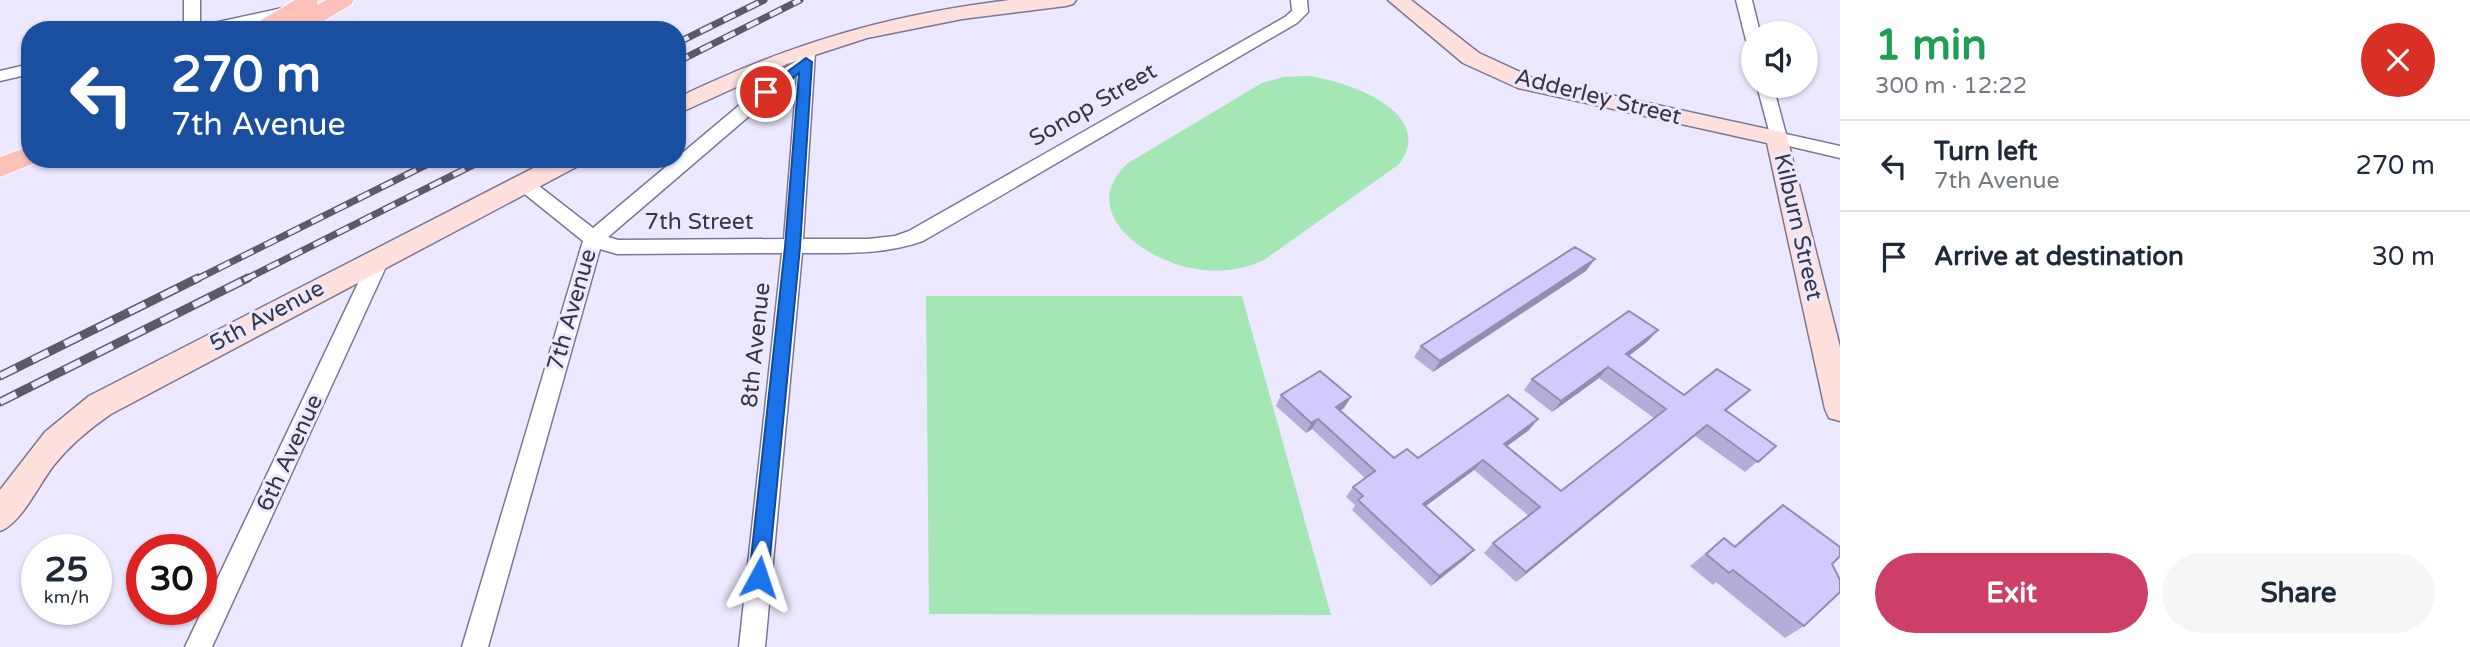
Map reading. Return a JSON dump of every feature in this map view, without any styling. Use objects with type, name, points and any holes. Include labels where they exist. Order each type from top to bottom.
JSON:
[{"type":"main road","points":[[265,21],[295,10],[340,2]]},
{"type":"main road","points":[[0,168],[21,159]]},
{"type":"street","points":[[192,0],[192,21]]},
{"type":"street","points":[[686,103],[761,67],[948,13],[1066,0]]},
{"type":"street","name":"Sonop Street","points":[[896,243],[915,236],[1292,20],[1300,12],[1299,0]]},
{"type":"street","name":"Adderley Street","points":[[1398,0],[1457,49],[1506,76],[1567,94],[1778,138]]},
{"type":"street","points":[[1744,0],[1749,21]]},
{"type":"street","name":"7th Avenue","points":[[686,160],[807,55]]},
{"type":"street","name":"8th Avenue","points":[[752,647],[793,247],[807,55]]},
{"type":"street","points":[[0,76],[21,71]]},
{"type":"street","name":"Kilburn Street","points":[[1768,98],[1840,409]]},
{"type":"street","points":[[1778,138],[1840,152]]},
{"type":"street","name":"5th Avenue","points":[[0,517],[36,462],[83,416],[150,377],[553,168]]},
{"type":"street","name":"7th Avenue","points":[[475,647],[593,239],[677,168]]},
{"type":"street","name":"7th Street","points":[[523,183],[593,239],[617,247],[867,246],[896,243]]},
{"type":"street","name":"6th Avenue","points":[[198,647],[380,258]]},
{"type":"green space","points":[[1308,76],[1344,84],[1364,92],[1383,102],[1398,115],[1407,130],[1408,146],[1398,165],[1264,260],[1239,268],[1205,270],[1177,264],[1158,257],[1124,232],[1113,217],[1109,200],[1113,182],[1128,163],[1262,83],[1283,77]]},
{"type":"green space","points":[[926,296],[1242,296],[1331,615],[929,614]]},
{"type":"building","points":[[1575,247],[1595,259],[1440,361],[1421,346]]},
{"type":"building","points":[[1629,311],[1658,330],[1626,354],[1684,395],[1717,369],[1750,390],[1725,410],[1776,446],[1758,462],[1707,425],[1526,572],[1493,543],[1540,507],[1483,460],[1423,504],[1474,550],[1439,576],[1358,500],[1363,496],[1353,487],[1375,471],[1318,419],[1311,423],[1281,395],[1320,371],[1351,397],[1336,407],[1394,458],[1407,449],[1418,458],[1508,395],[1538,419],[1504,444],[1561,491],[1666,409],[1608,367],[1561,401],[1532,379]]},
{"type":"building","points":[[1783,505],[1840,547],[1840,556],[1832,564],[1840,580],[1840,592],[1804,626],[1733,570],[1729,573],[1706,554],[1724,538],[1735,547]]},
{"type":"railway","points":[[686,39],[764,0]]},
{"type":"railway","points":[[686,57],[800,0]]},
{"type":"railway","points":[[195,280],[420,168]]},
{"type":"railway","points":[[244,280],[467,168]]},
{"type":"railway","points":[[0,376],[198,278]]},
{"type":"railway","points":[[244,280],[248,278]]},
{"type":"railway","points":[[0,402],[244,280]]},
{"type":"route","points":[[759,577],[793,247],[806,62],[766,92]]}]
